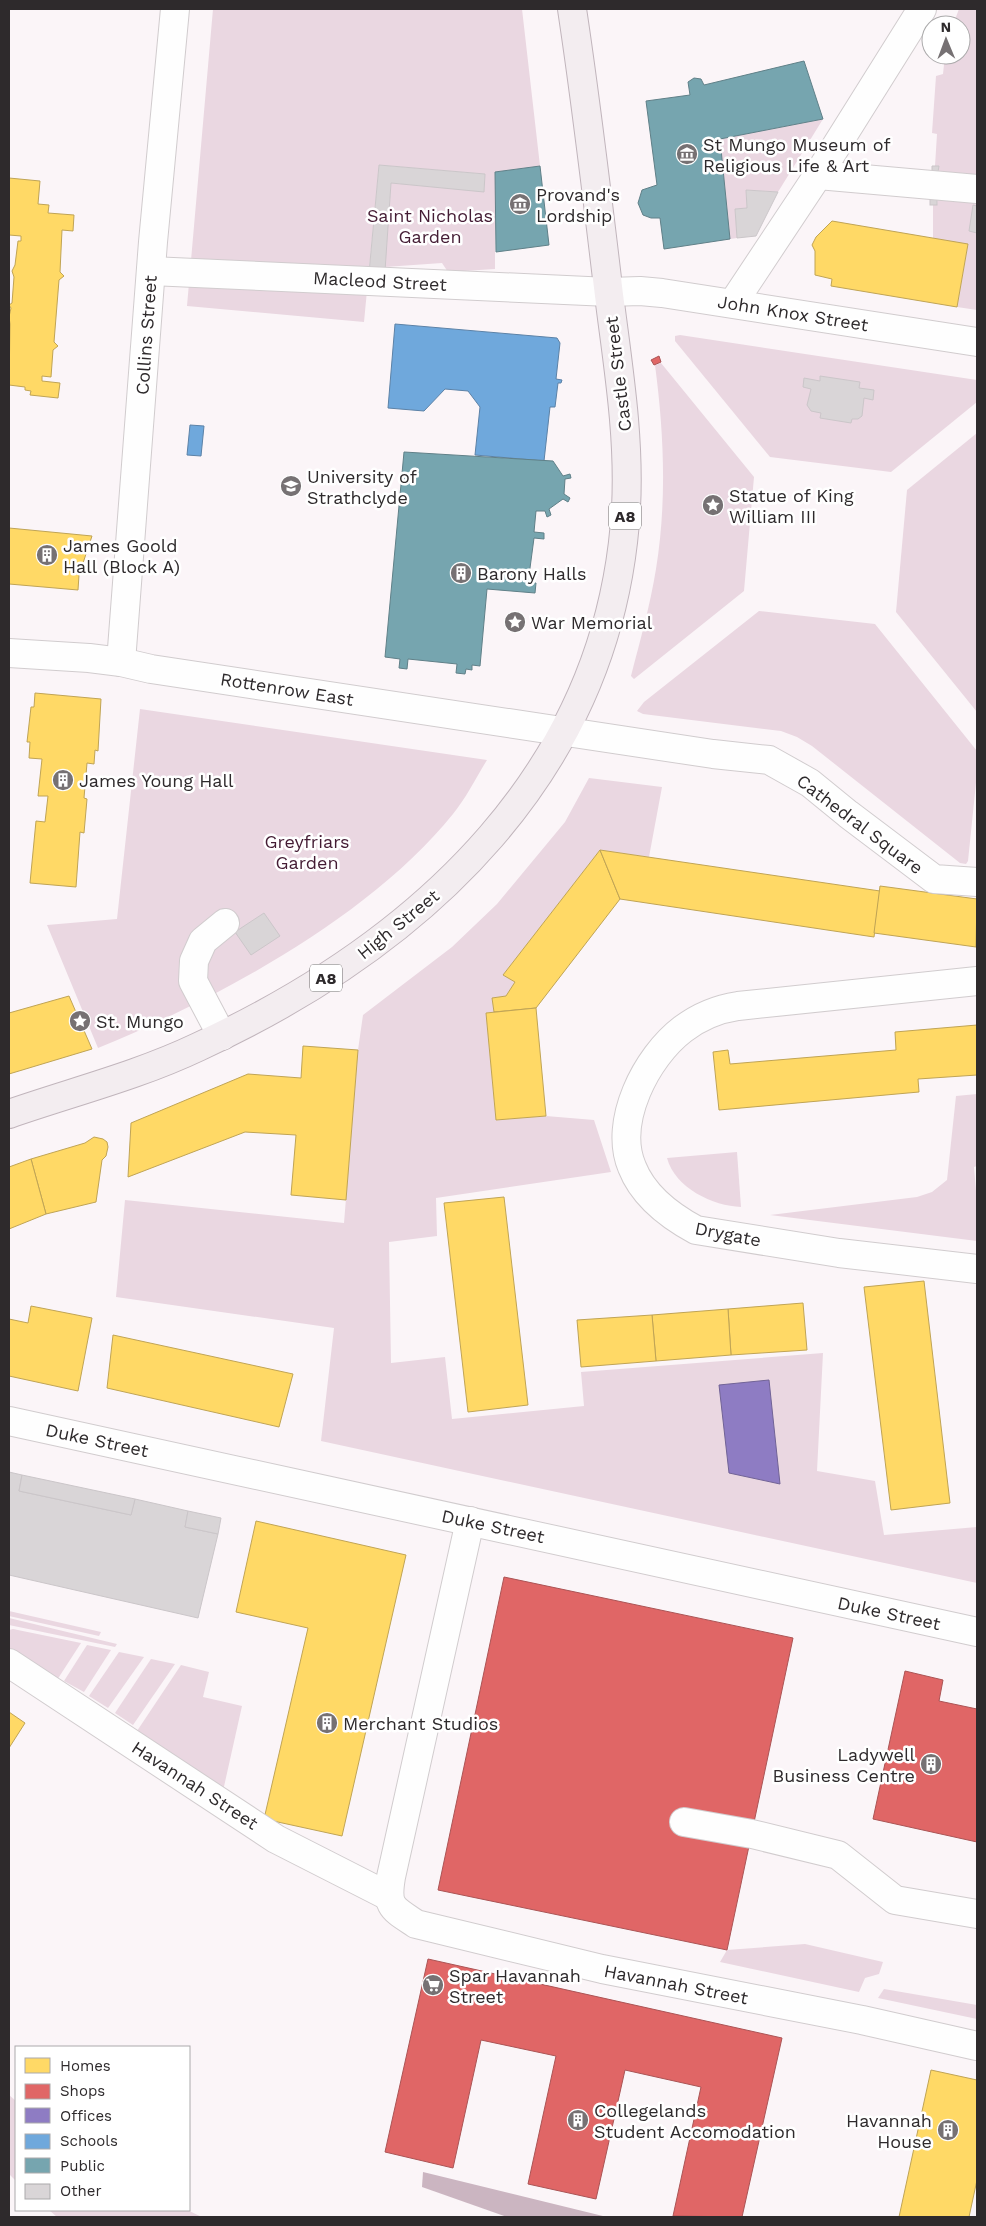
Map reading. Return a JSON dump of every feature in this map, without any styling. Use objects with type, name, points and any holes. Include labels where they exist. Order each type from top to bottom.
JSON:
[{"type":"main road","name":"Castle Street","points":[[566,731],[594,666],[610,610],[624,533],[626,446],[619,367],[586,98],[572,9]]},
{"type":"main road","name":"High Street","points":[[9,1114],[118,1080],[195,1049],[253,1021],[356,959],[429,900],[472,858],[499,828],[533,784],[566,731]]},
{"type":"street","name":"Collins Street","points":[[121,662],[151,271],[175,9]]},
{"type":"street","points":[[733,303],[818,175],[922,9]]},
{"type":"street","points":[[818,175],[977,188]]},
{"type":"street","name":"Macleod Street","points":[[151,271],[609,292]]},
{"type":"street","name":"John Knox Street","points":[[609,292],[640,290],[977,342]]},
{"type":"street","name":"Rottenrow East","points":[[9,653],[121,662],[151,669],[566,731]]},
{"type":"street","name":"Cathedral Square","points":[[566,731],[769,760],[810,783],[934,880],[977,882]]},
{"type":"street","points":[[222,1036],[194,981],[194,961],[203,941],[225,923]]},
{"type":"street","name":"Drygate","points":[[977,981],[738,1006],[715,1011],[682,1030],[654,1060],[634,1096],[627,1128],[627,1147],[631,1166],[638,1180],[676,1220],[696,1230],[840,1253],[977,1269]]},
{"type":"street","name":"Duke Street","points":[[9,1421],[977,1632]]},
{"type":"street","points":[[388,1896],[470,1521]]},
{"type":"street","name":"Havannah Street","points":[[9,1663],[276,1839],[388,1896],[391,1904],[398,1912],[416,1924],[602,1969],[862,2020],[977,2046]]},
{"type":"street","points":[[684,1822],[752,1834],[838,1855],[895,1900],[977,1914]]},
{"type":"green space","name":"Saint Nicholas Garden","points":[[213,9],[522,9],[540,166],[495,172],[495,269],[448,272],[442,263],[385,267],[391,183],[484,191],[485,174],[379,165],[364,322],[187,306]]},
{"type":"green space","points":[[959,9],[977,9],[977,310],[957,307],[968,245],[933,238],[933,205],[937,205],[939,166],[935,166],[937,134],[932,133],[936,76],[943,74],[944,65],[971,65],[971,15],[957,15]]},
{"type":"green space","points":[[823,119],[778,192],[746,190],[747,208],[735,209],[737,238],[730,239],[720,139]]},
{"type":"green space","points":[[680,335],[977,380],[977,402],[891,472],[770,457],[675,341],[675,336]]},
{"type":"green space","points":[[661,363],[754,477],[744,591],[634,679],[631,676],[654,583],[662,518],[661,416],[655,365]]},
{"type":"green space","points":[[977,433],[977,712],[896,612],[907,490]]},
{"type":"green space","points":[[759,611],[875,624],[977,751],[977,773],[968,861],[966,864],[960,863],[812,746],[797,737],[781,731],[643,714],[637,711],[644,702]]},
{"type":"green space","name":"Greyfriars Garden","points":[[140,709],[487,760],[458,808],[419,851],[380,887],[336,920],[290,951],[193,1005],[98,1048],[47,925],[117,919]]},
{"type":"green space","points":[[589,778],[662,787],[649,857],[600,850],[503,975],[515,982],[506,996],[492,998],[494,1012],[486,1013],[496,1120],[546,1116],[594,1120],[611,1172],[436,1198],[437,1236],[389,1242],[391,1363],[445,1357],[452,1419],[584,1406],[581,1372],[823,1353],[817,1471],[875,1481],[884,1535],[977,1527],[977,1583],[321,1441],[334,1328],[116,1297],[125,1200],[344,1223],[358,1050],[363,1015],[452,947],[497,904],[565,822]]},
{"type":"green space","points":[[977,1094],[977,1166],[974,1167],[977,1203],[977,1241],[770,1215],[917,1197],[932,1192],[947,1180],[956,1096]]},
{"type":"green space","points":[[737,1152],[741,1207],[719,1203],[696,1193],[678,1178],[671,1169],[667,1158]]},
{"type":"green space","points":[[9,1611],[101,1632],[99,1636],[9,1616]]},
{"type":"green space","points":[[9,1618],[117,1644],[115,1647],[9,1625]]},
{"type":"green space","points":[[13,1629],[81,1643],[57,1680],[9,1648],[9,1630]]},
{"type":"green space","points":[[87,1645],[111,1650],[84,1692],[64,1681]]},
{"type":"green space","points":[[119,1652],[144,1657],[108,1708],[89,1696]]},
{"type":"green space","points":[[151,1659],[175,1664],[133,1725],[115,1713]]},
{"type":"green space","points":[[181,1665],[209,1672],[203,1697],[242,1706],[223,1791],[135,1734]]},
{"type":"green space","points":[[805,1944],[883,1962],[879,1974],[865,1978],[859,1992],[720,1962],[727,1950]]},
{"type":"green space","points":[[884,1989],[977,2005],[977,2019],[878,1998]]},
{"type":"green space","points":[[9,2095],[15,2100],[15,2180],[9,2174]]},
{"type":"green space","points":[[50,2211],[189,2211],[202,2217],[57,2217]]},
{"type":"shaded area","points":[[423,2172],[607,2217],[507,2217],[422,2187]]},
{"type":"building: Homes","points":[[9,178],[40,181],[38,204],[49,205],[48,213],[74,215],[73,231],[62,230],[60,272],[64,276],[59,280],[54,342],[58,346],[53,350],[51,377],[42,376],[42,381],[60,383],[58,398],[30,395],[31,391],[25,390],[25,387],[9,385],[9,317],[11,308],[9,305],[12,303],[14,277],[12,271],[15,265],[18,241],[21,241],[21,236],[9,235]]},
{"type":"building: Homes","points":[[832,221],[968,244],[957,307],[831,286],[832,279],[815,275],[815,251],[812,245],[816,237]]},
{"type":"building: Homes","name":"James Goold Hall (Block A)","points":[[9,528],[92,536],[79,575],[78,590],[9,584]]},
{"type":"building: Homes","name":"James Young Hall","points":[[35,693],[101,699],[98,751],[95,750],[94,764],[87,763],[84,798],[87,799],[84,833],[80,832],[76,887],[30,883],[36,821],[45,822],[48,796],[38,796],[42,759],[29,758],[30,742],[27,742],[31,707],[34,707]]},
{"type":"building: Homes","points":[[600,850],[620,899],[536,1008],[494,1012],[492,998],[506,996],[515,982],[503,975]]},
{"type":"building: Homes","points":[[600,850],[880,891],[874,937],[620,899]]},
{"type":"building: Homes","points":[[880,886],[977,899],[976,947],[874,933]]},
{"type":"building: Homes","points":[[69,996],[92,1049],[9,1074],[9,1013]]},
{"type":"building: Homes","points":[[536,1008],[546,1116],[496,1120],[486,1013]]},
{"type":"building: Homes","points":[[977,1025],[977,1075],[918,1079],[919,1092],[719,1110],[713,1052],[728,1050],[730,1064],[896,1050],[895,1032]]},
{"type":"building: Homes","points":[[303,1046],[358,1050],[346,1200],[291,1195],[296,1135],[245,1132],[128,1177],[131,1123],[248,1074],[301,1078]]},
{"type":"building: Homes","points":[[94,1137],[103,1139],[107,1142],[108,1147],[106,1156],[102,1160],[96,1202],[46,1214],[31,1159],[85,1143]]},
{"type":"building: Homes","points":[[31,1159],[46,1214],[9,1229],[9,1167]]},
{"type":"building: Homes","points":[[504,1197],[528,1405],[468,1412],[444,1203]]},
{"type":"building: Homes","points":[[924,1281],[950,1503],[891,1510],[864,1287]]},
{"type":"building: Homes","points":[[803,1303],[807,1350],[731,1355],[728,1309]]},
{"type":"building: Homes","points":[[31,1306],[92,1318],[78,1391],[9,1376],[9,1319],[28,1323]]},
{"type":"building: Homes","points":[[728,1309],[731,1355],[656,1361],[652,1315]]},
{"type":"building: Homes","points":[[652,1315],[656,1361],[581,1367],[577,1320]]},
{"type":"building: Homes","points":[[113,1335],[293,1374],[279,1427],[107,1388]]},
{"type":"building: Homes","name":"Merchant Studios","points":[[256,1521],[406,1555],[342,1836],[264,1819],[308,1628],[236,1612]]},
{"type":"building: Homes","points":[[9,1712],[25,1723],[9,1748]]},
{"type":"building: Homes","name":"Havannah House","points":[[931,2070],[977,2080],[977,2180],[969,2217],[899,2217]]},
{"type":"building: Shops","points":[[659,356],[661,362],[654,365],[651,360]]},
{"type":"building: Shops","points":[[504,1577],[793,1638],[727,1950],[438,1890]]},
{"type":"building: Shops","name":"Ladywell Business Centre","points":[[905,1671],[943,1680],[939,1701],[977,1709],[977,1842],[873,1819]]},
{"type":"building: Shops","name":"Collegelands Student Accomodation","points":[[428,1959],[782,2038],[742,2217],[673,2216],[701,2087],[625,2070],[596,2199],[528,2184],[556,2056],[481,2040],[453,2168],[385,2152]]},
{"type":"building: Offices","points":[[769,1380],[780,1484],[729,1473],[719,1385]]},
{"type":"building: Schools","points":[[395,324],[557,338],[560,343],[556,379],[562,380],[561,383],[558,383],[555,407],[550,407],[544,461],[475,455],[480,407],[468,391],[445,389],[424,411],[388,408]]},
{"type":"building: Schools","points":[[190,425],[204,426],[201,456],[187,455]]},
{"type":"building: Public","name":"St Mungo Museum of Religious Life & Art","points":[[804,61],[823,119],[720,139],[730,239],[664,249],[660,218],[651,218],[643,215],[638,203],[642,190],[657,185],[646,101],[690,95],[688,82],[694,78],[701,79],[704,85]]},
{"type":"building: Public","name":"Provand's Lordship","points":[[540,166],[549,245],[496,252],[495,172]]},
{"type":"building: Public","name":"Barony Halls","points":[[404,452],[553,461],[563,476],[570,474],[571,478],[565,479],[564,494],[570,498],[568,502],[563,499],[549,509],[551,515],[547,517],[545,511],[536,511],[534,532],[544,533],[544,539],[534,538],[528,583],[536,583],[535,593],[487,589],[480,666],[472,665],[472,670],[466,669],[465,674],[456,673],[457,664],[408,659],[407,669],[399,668],[400,659],[385,657]]},
{"type":"building: Other","points":[[379,165],[485,174],[484,192],[391,183],[385,271],[369,273]]},
{"type":"building: Other","points":[[932,166],[939,166],[938,172],[932,172]]},
{"type":"building: Other","points":[[746,190],[778,192],[756,236],[737,238],[735,209],[747,208]]},
{"type":"building: Other","points":[[930,199],[937,199],[937,205],[930,205]]},
{"type":"building: Other","points":[[973,205],[977,206],[977,233],[969,231]]},
{"type":"building: Other","points":[[820,376],[860,382],[859,388],[874,390],[873,400],[864,398],[862,416],[858,419],[852,419],[851,423],[820,418],[821,413],[811,411],[807,405],[811,389],[803,387],[804,378],[820,381]]},
{"type":"building: Other","points":[[264,913],[280,936],[251,955],[235,932]]},
{"type":"building: Other","points":[[9,1472],[22,1475],[19,1491],[131,1515],[135,1499],[188,1511],[185,1527],[218,1534],[198,1618],[9,1575]]},
{"type":"building: Other","points":[[22,1475],[135,1499],[131,1515],[19,1491]]},
{"type":"building: Other","points":[[188,1511],[221,1518],[218,1534],[185,1527]]},
{"type":"place","name":"St Mungo Museum of Religious Life & Art","points":[[687,154]]},
{"type":"place","name":"Provand's Lordship","points":[[520,204]]},
{"type":"place","name":"University of Strathclyde","points":[[291,486]]},
{"type":"place","name":"Statue of King William III","points":[[713,505]]},
{"type":"place","name":"James Goold Hall (Block A)","points":[[47,555]]},
{"type":"place","name":"Barony Halls","points":[[461,573]]},
{"type":"place","name":"War Memorial","points":[[515,622]]},
{"type":"place","name":"James Young Hall","points":[[63,780]]},
{"type":"place","name":"St. Mungo","points":[[80,1021]]},
{"type":"place","name":"Merchant Studios","points":[[327,1723]]},
{"type":"place","name":"Ladywell Business Centre","points":[[931,1764]]},
{"type":"place","name":"Spar Havannah Street","points":[[433,1985]]},
{"type":"place","name":"Collegelands Student Accomodation","points":[[578,2120]]},
{"type":"place","name":"Havannah House","points":[[948,2130]]}]
